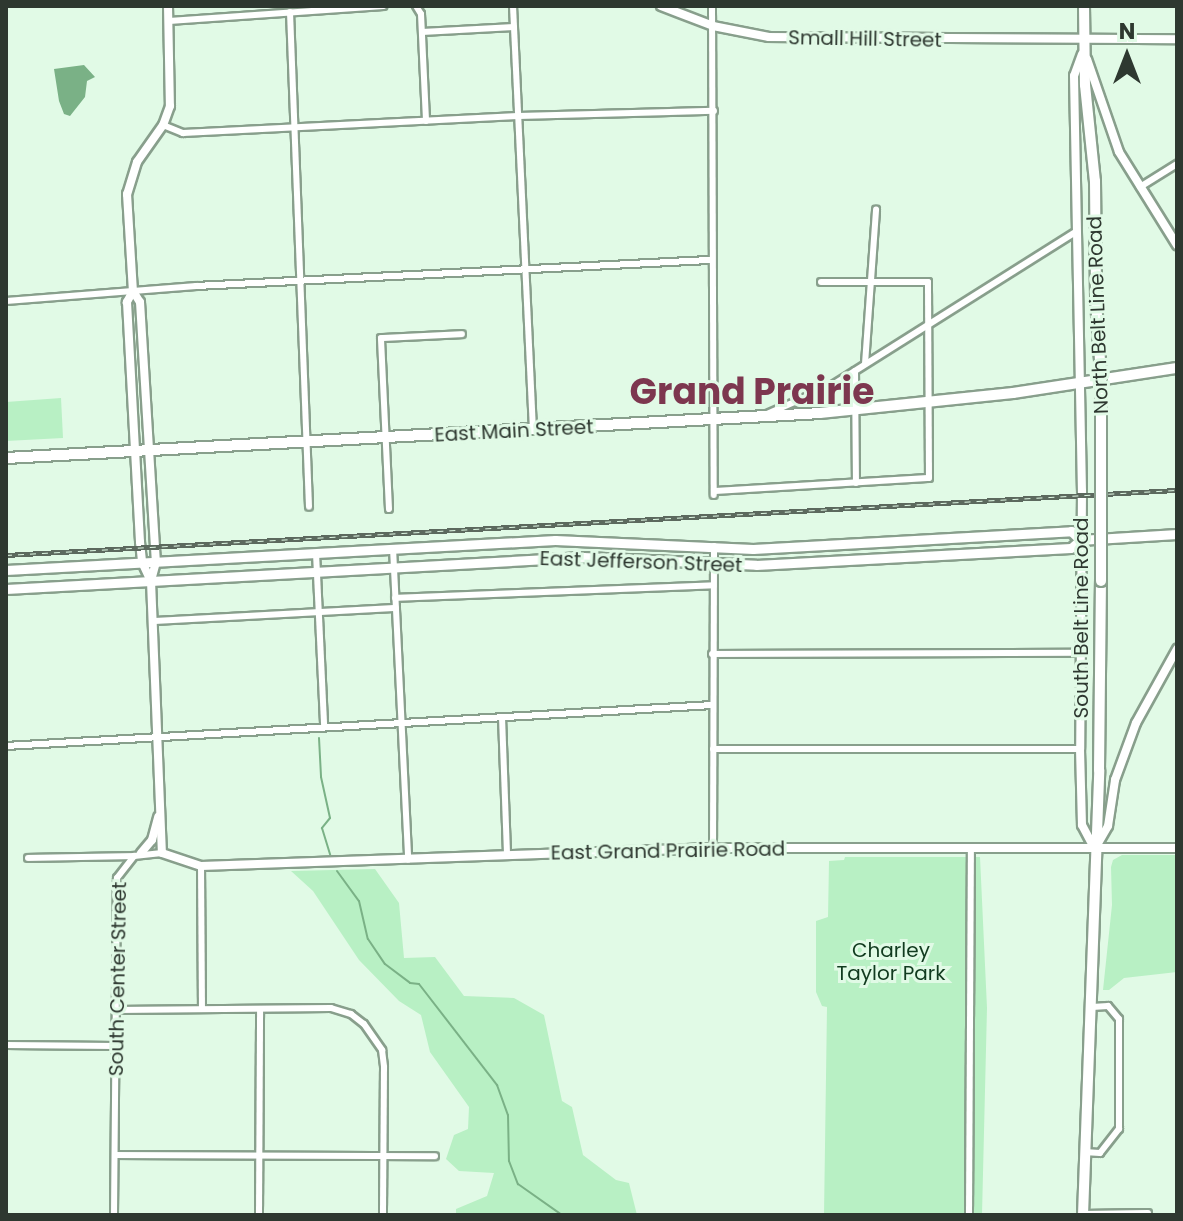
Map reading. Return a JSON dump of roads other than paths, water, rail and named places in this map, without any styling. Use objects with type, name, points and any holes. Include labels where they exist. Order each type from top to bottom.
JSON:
[{"type":"main road","name":"North Belt Line Road","points":[[1084,6],[1081,43],[1095,181],[1096,300],[1101,376],[1101,581]]},
{"type":"main road","name":"East Main Street","points":[[6,458],[855,410],[1080,384],[1177,368]]},
{"type":"main road","name":"East Jefferson Street","points":[[6,570],[570,540],[753,549],[1071,531],[1080,540]]},
{"type":"main road","name":"East Jefferson Street","points":[[6,589],[568,557],[633,557],[713,564],[846,561],[1071,548],[1080,540],[1177,534]]},
{"type":"main road","points":[[568,557],[570,540]]},
{"type":"main road","points":[[505,542],[506,560]]},
{"type":"main road","points":[[444,545],[445,563]]},
{"type":"main road","points":[[845,545],[846,561]]},
{"type":"main road","name":"South Belt Line Road","points":[[1083,1215],[1092,1007],[1101,581]]},
{"type":"street","points":[[28,858],[162,853],[151,581],[156,562],[127,302],[133,291],[127,194],[137,162],[163,125],[170,106],[168,6]]},
{"type":"street","points":[[169,21],[383,6]]},
{"type":"street","points":[[416,6],[421,14],[426,121]]},
{"type":"street","points":[[513,6],[533,429]]},
{"type":"street","name":"Small Hill Street","points":[[661,6],[713,26],[742,33],[807,38],[1081,43],[1177,39]]},
{"type":"street","points":[[712,6],[714,111],[710,260],[714,493],[929,478],[928,282],[821,282]]},
{"type":"street","points":[[290,12],[309,507]]},
{"type":"street","points":[[422,32],[514,27]]},
{"type":"street","points":[[1081,43],[1119,152],[1177,245]]},
{"type":"street","name":"North Belt Line Road","points":[[1080,384],[1074,76],[1081,43]]},
{"type":"street","points":[[163,125],[183,133],[518,116],[714,111]]},
{"type":"street","points":[[1140,187],[1177,164]]},
{"type":"street","points":[[865,364],[876,209]]},
{"type":"street","points":[[759,417],[831,386],[1076,232]]},
{"type":"street","points":[[6,301],[133,291],[710,260]]},
{"type":"street","points":[[389,509],[381,338],[462,334]]},
{"type":"street","points":[[855,371],[856,483]]},
{"type":"street","name":"South Belt Line Road","points":[[1080,384],[1082,825],[1095,849]]},
{"type":"street","points":[[142,451],[142,562],[151,581]]},
{"type":"street","points":[[713,848],[714,546]]},
{"type":"street","points":[[393,548],[408,860]]},
{"type":"street","points":[[316,553],[324,725]]},
{"type":"street","points":[[395,598],[712,585]]},
{"type":"street","points":[[153,621],[396,608]]},
{"type":"street","points":[[1095,849],[1108,826],[1115,780],[1136,723],[1177,649]]},
{"type":"street","points":[[712,654],[1080,653]]},
{"type":"street","points":[[6,746],[324,725],[713,705]]},
{"type":"street","points":[[502,717],[507,855]]},
{"type":"street","points":[[713,749],[1080,749]]},
{"type":"street","points":[[138,854],[152,840],[160,812]]},
{"type":"street","name":"East Grand Prairie Road","points":[[162,853],[201,866],[713,848],[1177,848]]},
{"type":"street","points":[[969,1215],[971,850]]},
{"type":"street","name":"South Center Street","points":[[114,1215],[117,878],[138,854]]},
{"type":"street","points":[[201,866],[202,1009]]},
{"type":"street","points":[[1084,1152],[1100,1153],[1119,1129],[1119,1019],[1108,1006],[1092,1007]]},
{"type":"street","points":[[116,1010],[331,1008],[351,1014],[374,1035],[382,1050],[383,1215]]},
{"type":"street","points":[[259,1215],[260,1009]]},
{"type":"street","points":[[6,1045],[115,1046]]},
{"type":"street","points":[[115,1155],[435,1156]]},
{"type":"street","points":[[1083,1215],[1148,1213]]},
{"type":"waterway","points":[[319,738],[321,777],[330,818],[322,828],[330,855]]},
{"type":"waterway","points":[[337,871],[359,901],[368,939],[385,964],[410,983],[419,984],[497,1085],[508,1115],[509,1161],[518,1184],[562,1215]]},
{"type":"railway","points":[[6,555],[1177,490]]},
{"type":"district","name":"Grand Prairie","points":[[752,392]]},
{"type":"park label","name":"Charley Taylor Park","points":[[891,962]]}]
